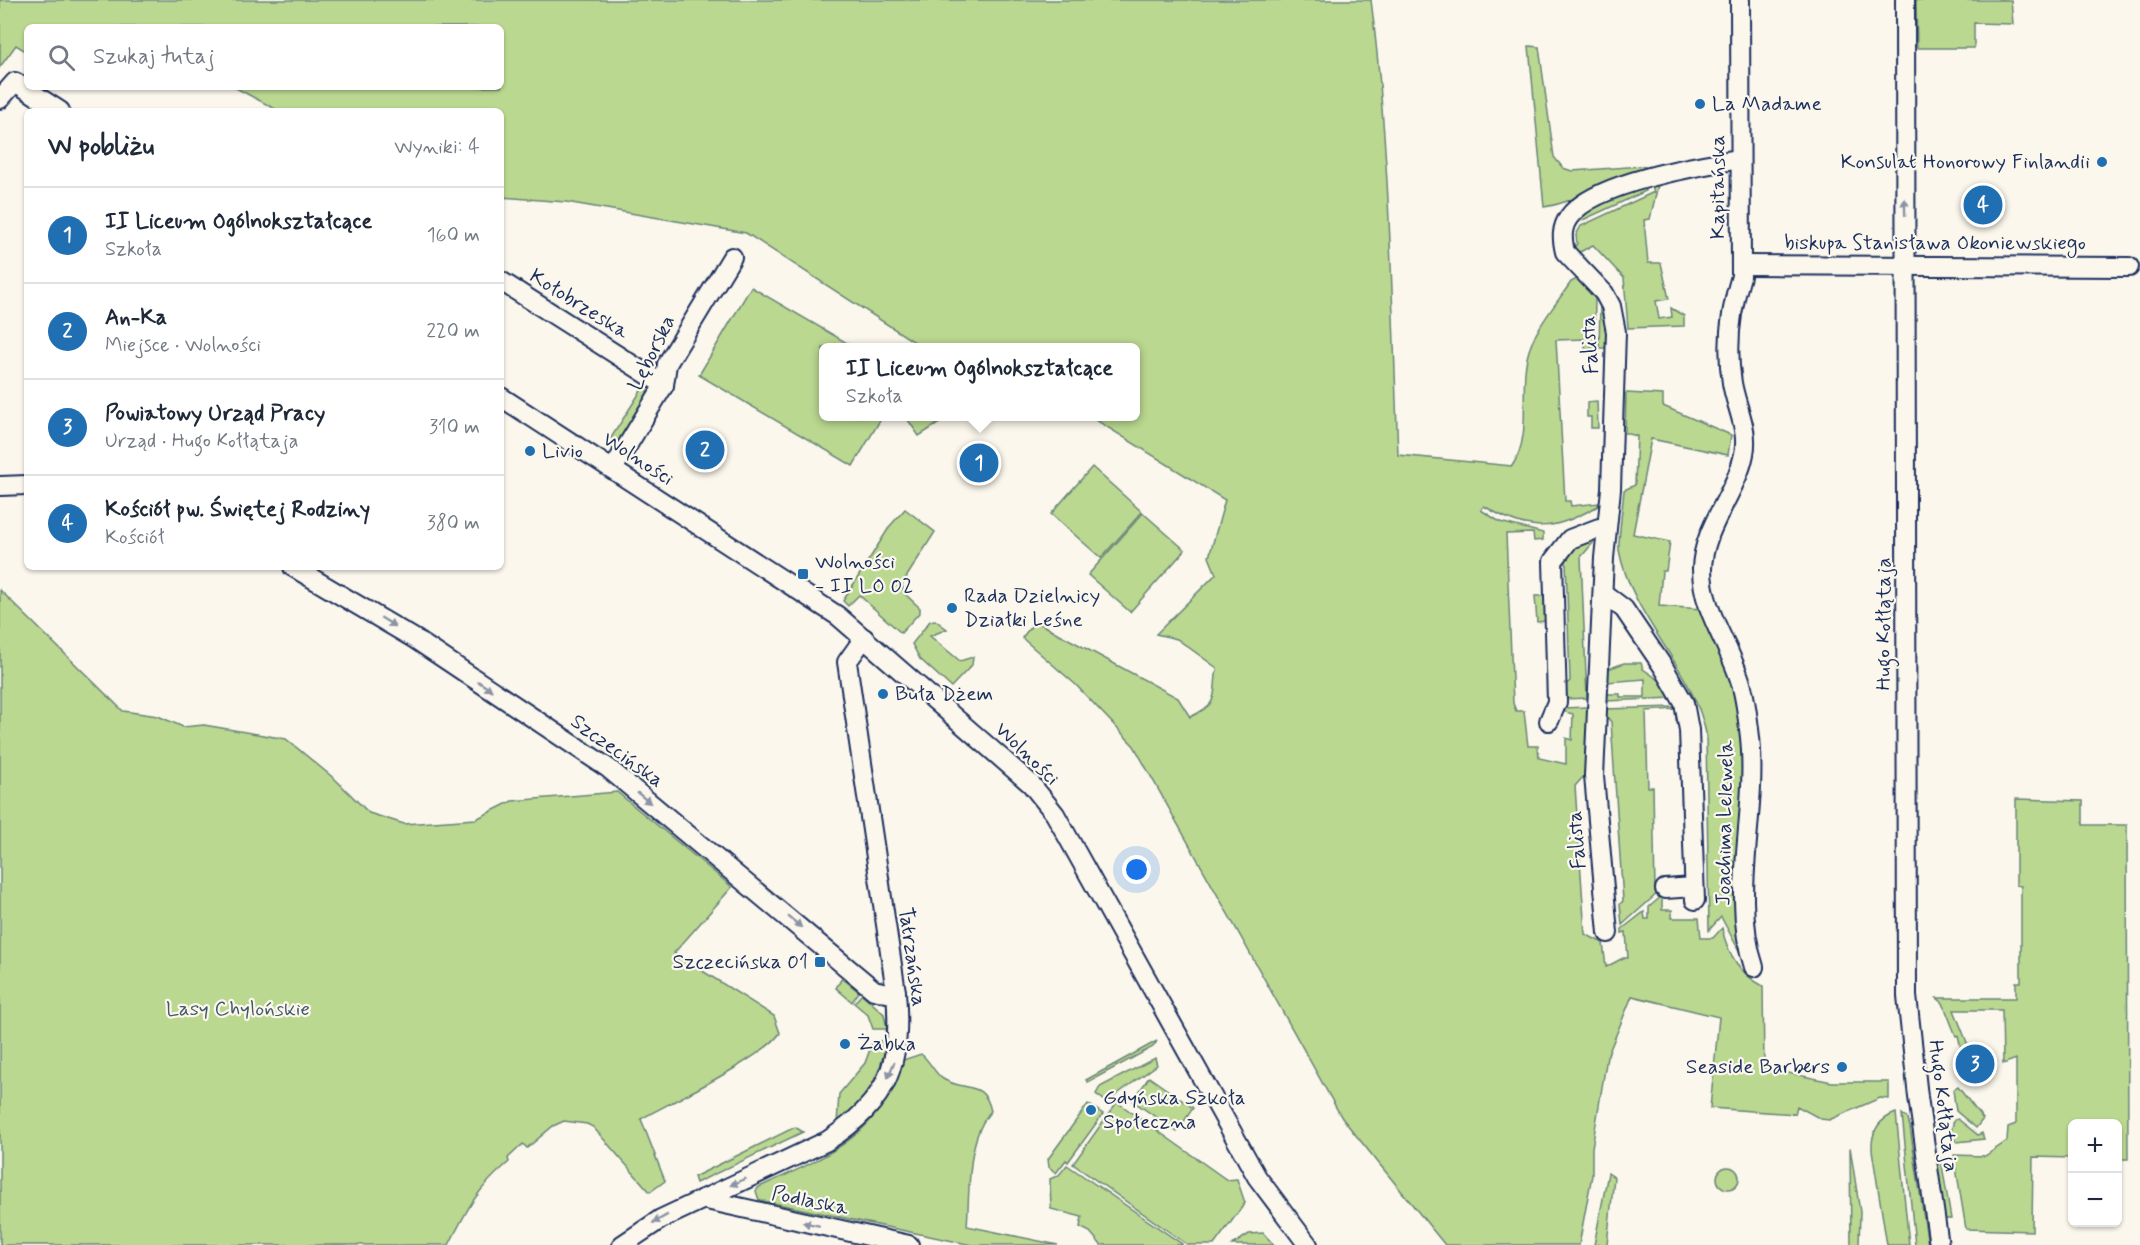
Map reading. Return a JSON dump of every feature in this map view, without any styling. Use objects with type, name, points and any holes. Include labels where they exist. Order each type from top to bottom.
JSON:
[{"type":"street","name":"Kapitańska","points":[[1740,0],[1741,265]]},
{"type":"street","name":"Hugo Kołłątaja","points":[[1905,0],[1908,996],[1918,1097],[1939,1245]]},
{"type":"street","points":[[0,99],[15,82],[24,88]]},
{"type":"street","points":[[27,90],[55,108]]},
{"type":"street","name":"Falista","points":[[1608,933],[1594,776],[1606,528],[1610,507],[1614,414],[1614,319],[1604,293],[1565,252],[1564,225],[1579,206],[1608,192],[1660,173],[1740,159]]},
{"type":"street","name":"Lęborska","points":[[613,469],[664,385],[667,364],[732,257]]},
{"type":"street","name":"biskupa Stanisława Okoniewskiego","points":[[1741,265],[2129,267]]},
{"type":"street","name":"Joachima Lelewela","points":[[1741,265],[1741,276],[1730,315],[1729,339],[1732,384],[1743,424],[1744,455],[1709,539],[1702,568],[1711,616],[1740,679],[1750,732],[1749,843],[1743,901],[1755,967]]},
{"type":"street","name":"Kołobrzeska","points":[[504,283],[664,385]]},
{"type":"street","name":"Wolności","points":[[504,399],[838,616],[1018,772],[1055,814],[1257,1177],[1308,1245]]},
{"type":"street","points":[[0,486],[24,485]]},
{"type":"street","points":[[1549,721],[1557,702],[1553,561],[1570,538],[1599,528],[1606,528]]},
{"type":"street","name":"Szczecińska","points":[[298,570],[415,639],[608,768],[874,990],[887,993],[896,992]]},
{"type":"street","name":"Joachima Lelewela","points":[[1603,593],[1624,609],[1684,703],[1689,730],[1694,893],[1665,889]]},
{"type":"street","name":"Tatrzańska","points":[[622,1245],[660,1219],[827,1141],[856,1121],[867,1109],[880,1092],[895,1059],[898,1039],[896,992],[847,662],[864,638]]},
{"type":"street","name":"Podlaska","points":[[702,1199],[909,1245]]},
{"type":"green space","points":[[0,0],[1371,0],[1386,170],[1398,455],[1512,466],[1522,441],[1525,371],[1534,338],[1545,318],[1571,282],[1577,279],[1595,298],[1594,348],[1585,348],[1585,339],[1556,340],[1565,501],[1570,501],[1571,506],[1599,503],[1598,506],[1568,520],[1541,526],[1515,521],[1484,506],[1481,510],[1500,522],[1543,533],[1543,540],[1534,541],[1533,533],[1506,534],[1513,703],[1516,711],[1524,711],[1528,746],[1538,746],[1539,758],[1566,764],[1566,738],[1572,740],[1573,714],[1565,712],[1564,708],[1587,707],[1590,711],[1584,776],[1575,786],[1585,934],[1603,943],[1606,967],[1623,958],[1628,958],[1626,932],[1622,933],[1622,929],[1644,912],[1645,919],[1649,919],[1649,907],[1662,896],[1662,910],[1672,910],[1672,918],[1699,918],[1701,938],[1713,938],[1722,928],[1727,946],[1736,962],[1741,969],[1763,986],[1764,1068],[1832,1082],[1889,1082],[1889,1099],[1880,1098],[1829,1120],[1821,1119],[1797,1106],[1795,1114],[1710,1108],[1719,1017],[1632,996],[1607,1057],[1592,1148],[1592,1175],[1579,1245],[1445,1245],[1342,1118],[1134,746],[1075,684],[1022,638],[1035,621],[1178,698],[1190,717],[1207,707],[1213,698],[1217,668],[1177,639],[1156,634],[1216,574],[1209,557],[1225,500],[1097,421],[1140,421],[1140,343],[916,343],[746,233],[566,202],[504,197],[504,108],[273,108],[240,90],[504,90],[504,24],[24,24],[24,50],[16,45],[0,67]]},
{"type":"green space","points":[[1916,0],[2011,0],[2013,24],[1974,23],[1974,48],[1917,48]]},
{"type":"green space","points":[[1529,46],[1539,47],[1554,157],[1563,168],[1572,171],[1642,166],[1645,167],[1644,169],[1570,200],[1544,207]]},
{"type":"green space","points":[[1658,185],[1650,219],[1644,220],[1648,263],[1661,263],[1669,299],[1656,301],[1659,319],[1672,317],[1671,308],[1684,316],[1684,326],[1628,328],[1624,278],[1593,245],[1578,253],[1574,247],[1577,244],[1576,235],[1581,226],[1654,192],[1652,186]]},
{"type":"green space","points":[[1644,187],[1646,191],[1574,224],[1593,208]]},
{"type":"green space","points":[[751,287],[847,343],[819,343],[819,421],[880,421],[853,466],[699,375]]},
{"type":"green space","points":[[1600,303],[1607,318],[1610,348],[1599,348]]},
{"type":"green space","points":[[646,383],[648,398],[613,449],[607,444]]},
{"type":"green space","points":[[1626,393],[1663,395],[1663,406],[1731,435],[1728,455],[1651,439],[1633,534],[1670,542],[1666,571],[1662,571],[1659,606],[1702,609],[1734,689],[1742,737],[1743,958],[1721,917],[1709,930],[1706,733],[1699,709],[1676,664],[1636,598],[1619,550],[1624,490],[1635,485],[1637,436],[1625,433]]},
{"type":"green space","points":[[1597,401],[1598,428],[1591,428],[1591,417],[1587,417],[1587,402]]},
{"type":"green space","points":[[909,421],[943,421],[919,436]]},
{"type":"green space","points":[[1092,467],[1142,512],[1101,558],[1051,514]]},
{"type":"green space","points":[[905,509],[935,532],[902,584],[904,593],[920,608],[920,612],[901,633],[859,595],[848,606],[843,601],[890,526]]},
{"type":"green space","points":[[1143,513],[1185,550],[1130,612],[1088,575]]},
{"type":"green space","points":[[1593,538],[1593,543],[1581,557],[1587,698],[1564,699],[1563,687],[1570,681],[1566,561],[1572,545]]},
{"type":"green space","name":"Lasy Chylońskie","points":[[0,590],[123,711],[158,716],[183,727],[204,725],[286,739],[336,780],[369,813],[404,824],[476,819],[512,801],[617,792],[732,887],[674,953],[774,1016],[780,1033],[756,1055],[737,1067],[641,1119],[665,1181],[650,1192],[593,1127],[564,1121],[553,1126],[527,1148],[523,1144],[508,1158],[509,1162],[474,1199],[449,1245],[0,1245]]},
{"type":"green space","points":[[1535,596],[1546,596],[1546,621],[1537,622]]},
{"type":"green space","points":[[935,620],[947,629],[930,636],[960,661],[973,657],[972,665],[951,687],[920,659],[912,644],[930,621]]},
{"type":"green space","points":[[1624,663],[1641,663],[1643,669],[1662,682],[1672,698],[1606,701],[1605,694],[1620,694],[1620,697],[1645,697],[1645,679],[1607,682],[1608,669]]},
{"type":"green space","points":[[1676,707],[1680,720],[1676,720],[1675,709],[1646,711],[1648,787],[1653,787],[1655,890],[1659,892],[1622,925],[1620,904],[1623,901],[1611,722],[1604,713],[1604,709]]},
{"type":"green space","points":[[2016,799],[2083,801],[2083,825],[2127,825],[2128,1159],[2122,1159],[2122,1119],[2068,1119],[2068,1158],[2033,1157],[2032,1231],[1966,1229],[1954,1155],[1985,1156],[2007,1141],[2008,1127],[2016,1124],[2016,1059],[2003,1064],[2002,1010],[1954,1010],[1970,1050],[1962,1053],[1958,1035],[1956,1036],[1943,1003],[1937,998],[2016,998],[2016,982],[2021,982],[2021,886],[2016,885]]},
{"type":"green space","points":[[842,978],[859,992],[852,1002],[836,988]]},
{"type":"green space","points":[[862,994],[884,1014],[887,1029],[873,1029],[868,1015],[854,1003]]},
{"type":"green space","points":[[873,1041],[887,1041],[876,1076],[863,1099],[847,1117],[837,1124],[839,1094],[865,1063]]},
{"type":"green space","points":[[1157,1041],[1153,1047],[1088,1082],[1086,1080]]},
{"type":"green space","points":[[921,1054],[943,1079],[984,1094],[991,1111],[977,1136],[973,1150],[967,1226],[1058,1245],[972,1245],[759,1200],[756,1191],[759,1187],[828,1154],[865,1126],[880,1108],[893,1086],[903,1060]]},
{"type":"green space","points":[[1155,1058],[1157,1065],[1116,1095],[1109,1104],[1096,1094],[1100,1087]]},
{"type":"green space","points":[[1149,1077],[1193,1108],[1177,1132],[1133,1101]]},
{"type":"green space","points":[[1958,1087],[1983,1119],[1976,1128],[1956,1111],[1953,1090]]},
{"type":"green space","points":[[1117,1102],[1227,1180],[1237,1179],[1245,1203],[1214,1245],[1188,1245],[1073,1164]]},
{"type":"green space","points":[[1088,1104],[1103,1114],[1068,1162],[1066,1160],[1056,1173],[1049,1167],[1048,1159]]},
{"type":"green space","points":[[1896,1113],[1909,1245],[1887,1245],[1872,1150],[1877,1127]]},
{"type":"green space","points":[[1902,1114],[1908,1119],[1910,1127],[1928,1245],[1915,1245]]},
{"type":"green space","points":[[1958,1119],[1978,1135],[1982,1133],[1984,1139],[1957,1142],[1950,1135],[1954,1120]]},
{"type":"green space","points":[[795,1127],[803,1132],[696,1183],[694,1177]]},
{"type":"green space","points":[[1850,1147],[1860,1212],[1859,1245],[1851,1245]]},
{"type":"green space","points":[[1941,1159],[1951,1219],[1945,1219],[1936,1167]]},
{"type":"green space","points":[[1067,1165],[1182,1245],[1101,1245],[1090,1232],[1080,1227],[1082,1217],[1051,1209],[1050,1179],[1059,1175]]},
{"type":"green space","points":[[1728,1167],[1736,1170],[1739,1178],[1736,1186],[1728,1189],[1720,1186],[1717,1178],[1720,1170]]},
{"type":"green space","points":[[1608,1173],[1614,1177],[1607,1245],[1594,1245]]},
{"type":"green space","points":[[1263,1233],[1274,1245],[1232,1245],[1249,1234]]},
{"type":"place","name":"La Madame","points":[[1700,104]]},
{"type":"place","name":"Konsulat Honorowy Finlandii","points":[[2102,162]]},
{"type":"place","name":"Kościół pw. Świętej Rodziny","points":[[1983,205]]},
{"type":"place","name":"An-Ka","points":[[705,450]]},
{"type":"place","name":"Livio","points":[[530,451]]},
{"type":"place","name":"II Liceum Ogólnokształcące","points":[[979,463]]},
{"type":"place","name":"Wolności - II LO 02","points":[[803,574]]},
{"type":"place","name":"Rada Dzielnicy Działki Leśne","points":[[952,608]]},
{"type":"place","name":"Buła Dżem","points":[[883,694]]},
{"type":"place","name":"Szczecińska 01","points":[[820,962]]},
{"type":"place","name":"Żabka","points":[[845,1044]]},
{"type":"place","name":"Powiatowy Urząd Pracy","points":[[1975,1064]]},
{"type":"place","name":"Seaside Barbers","points":[[1842,1067]]},
{"type":"place","name":"Gdyńska Szkoła Społeczna","points":[[1091,1110]]}]
